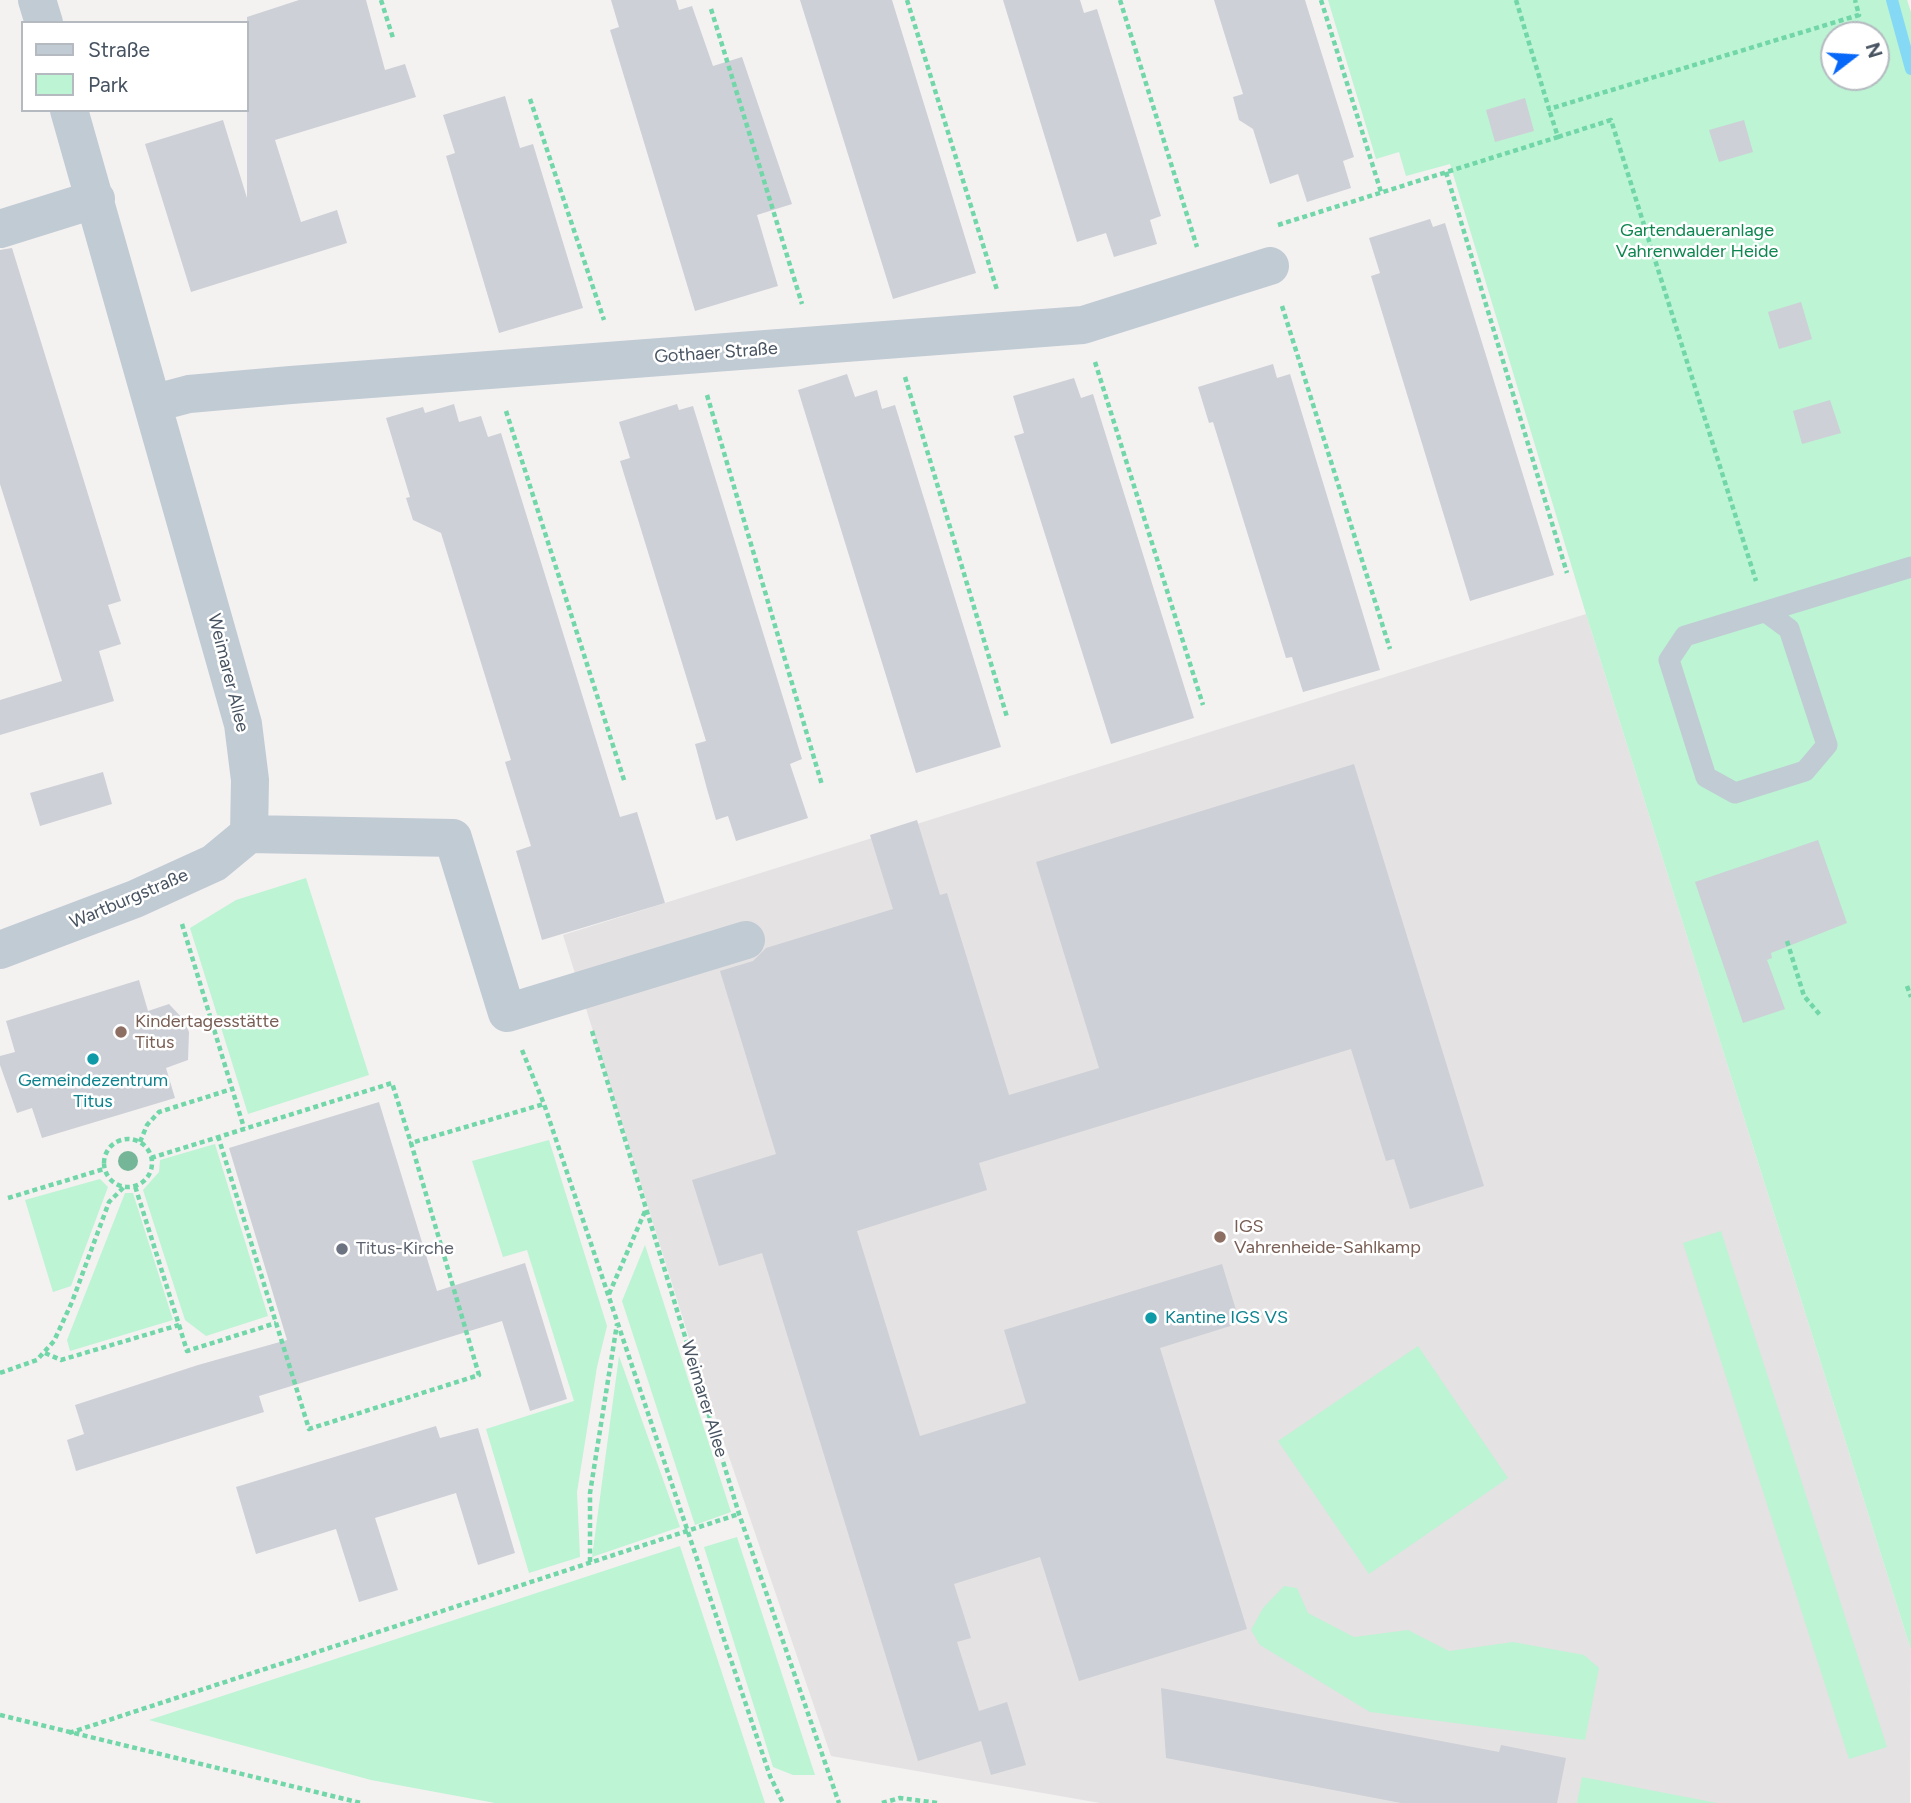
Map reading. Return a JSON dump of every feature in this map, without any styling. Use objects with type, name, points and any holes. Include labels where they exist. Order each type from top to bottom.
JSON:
[{"type":"street","points":[[37,0],[43,21]]},
{"type":"street","name":"Weimarer Allee","points":[[70,112],[155,403],[243,724],[250,780],[249,834]]},
{"type":"street","points":[[0,229],[96,199]]},
{"type":"street","name":"Gothaer Straße","points":[[155,403],[189,394],[1083,325],[1269,266]]},
{"type":"street","points":[[249,834],[453,838],[507,1013],[746,940]]},
{"type":"street","name":"Wartburgstraße","points":[[0,950],[169,884],[214,863],[249,834]]},
{"type":"lane","points":[[1766,612],[1789,629],[1827,745],[1805,771],[1735,793],[1706,777],[1669,660],[1685,636],[1911,566]]},
{"type":"path","points":[[381,0],[393,38]]},
{"type":"path","points":[[907,0],[1009,331]]},
{"type":"path","points":[[1120,0],[1208,285]]},
{"type":"path","points":[[1321,0],[1381,192]]},
{"type":"path","points":[[1516,0],[1558,137]]},
{"type":"path","points":[[1549,108],[1859,15],[1855,0]]},
{"type":"path","points":[[710,9],[815,345]]},
{"type":"path","points":[[530,99],[618,360]]},
{"type":"path","points":[[1390,649],[1258,231],[1611,120],[1766,612]]},
{"type":"path","points":[[1446,172],[1567,573]]},
{"type":"path","points":[[1083,325],[1203,705]]},
{"type":"path","points":[[894,340],[1007,717]]},
{"type":"path","points":[[695,354],[822,785]]},
{"type":"path","points":[[492,370],[625,783]]},
{"type":"path","points":[[169,884],[244,1128]]},
{"type":"path","points":[[1787,941],[1804,996],[1820,1015]]},
{"type":"path","points":[[1907,986],[1911,997]]},
{"type":"path","name":"Weimarer Allee","points":[[580,991],[739,1514],[839,1803]]},
{"type":"path","points":[[507,1013],[544,1104],[770,1776],[783,1803]]},
{"type":"path","points":[[151,1158],[218,1136],[392,1083],[479,1375],[309,1429],[218,1136]]},
{"type":"path","points":[[140,1142],[147,1125],[159,1112],[232,1089]]},
{"type":"path","points":[[411,1143],[544,1104]]},
{"type":"path","points":[[129,1139],[140,1142],[151,1158],[150,1174],[135,1186],[124,1187],[109,1179],[104,1169],[104,1157],[113,1143],[129,1139]]},
{"type":"path","points":[[8,1198],[104,1169]]},
{"type":"path","points":[[135,1186],[187,1351],[276,1323]]},
{"type":"path","points":[[0,1373],[37,1360],[45,1353],[72,1302],[109,1202],[124,1187]]},
{"type":"path","points":[[609,1295],[646,1208]]},
{"type":"path","points":[[590,1562],[590,1493],[618,1321]]},
{"type":"path","points":[[45,1353],[61,1360],[179,1325]]},
{"type":"path","points":[[69,1732],[739,1514]]},
{"type":"path","points":[[0,1715],[360,1803]]},
{"type":"path","points":[[882,1803],[900,1798],[938,1803]]},
{"type":"shaded area","name":"IGS Vahrenheide-Sahlkamp","points":[[1586,614],[1911,1650],[1910,1803],[1100,1803],[831,1756],[694,1354],[563,935]]},
{"type":"green space","name":"Gartendaueranlage Vahrenwalder Heide","points":[[1328,0],[1907,0],[1911,12],[1911,1650],[1586,614],[1450,164],[1406,176],[1399,152],[1376,159]]},
{"type":"green space","points":[[306,878],[369,1075],[248,1114],[190,928],[236,900]]},
{"type":"green space","points":[[549,1140],[607,1326],[597,1367],[577,1492],[580,1557],[529,1573],[486,1429],[574,1401],[527,1250],[503,1257],[472,1161]]},
{"type":"green space","points":[[215,1144],[268,1316],[206,1336],[185,1320],[143,1190],[159,1172],[160,1160]]},
{"type":"green space","points":[[100,1179],[108,1187],[71,1286],[53,1292],[25,1200]]},
{"type":"green space","points":[[125,1193],[133,1193],[173,1320],[70,1351],[67,1340]]},
{"type":"green space","points":[[1721,1231],[1887,1747],[1849,1759],[1683,1243]]},
{"type":"green space","points":[[645,1245],[731,1512],[695,1525],[622,1301]]},
{"type":"green space","points":[[1418,1346],[1508,1478],[1369,1574],[1278,1441]]},
{"type":"green space","points":[[619,1356],[680,1527],[592,1557]]},
{"type":"green space","points":[[737,1537],[815,1775],[793,1775],[773,1767],[704,1547]]},
{"type":"green space","points":[[680,1546],[765,1803],[495,1803],[371,1780],[149,1720]]},
{"type":"green space","points":[[1284,1586],[1297,1588],[1308,1613],[1354,1637],[1408,1630],[1449,1651],[1513,1642],[1584,1655],[1599,1668],[1585,1740],[1370,1712],[1260,1645],[1251,1630],[1263,1608]]},
{"type":"green space","points":[[1582,1777],[1717,1803],[1577,1803]]},
{"type":"building","points":[[299,0],[366,0],[385,70],[405,64],[416,97],[275,140],[301,222],[337,210],[347,243],[191,292],[145,144],[223,120],[247,198],[247,17]]},
{"type":"building","points":[[611,0],[676,0],[679,10],[692,6],[713,66],[742,57],[792,204],[757,215],[778,286],[695,311],[610,30],[619,27]]},
{"type":"building","points":[[800,0],[892,0],[976,273],[893,299]]},
{"type":"building","points":[[1003,0],[1080,0],[1084,13],[1097,9],[1161,216],[1150,220],[1157,244],[1114,257],[1106,233],[1077,242]]},
{"type":"building","points":[[1214,0],[1305,0],[1354,157],[1343,161],[1351,188],[1307,202],[1298,174],[1270,184],[1253,129],[1239,120],[1233,97],[1243,94]]},
{"type":"building","points":[[505,96],[520,148],[533,144],[583,308],[499,333],[446,156],[455,153],[443,115]]},
{"type":"building","points":[[1525,98],[1534,131],[1495,142],[1486,110]]},
{"type":"building","points":[[1744,120],[1753,152],[1719,162],[1709,130]]},
{"type":"building","points":[[1430,219],[1433,227],[1445,223],[1554,575],[1470,601],[1371,276],[1380,273],[1369,238]]},
{"type":"building","points":[[12,248],[121,601],[108,605],[121,644],[99,651],[114,701],[0,735],[0,700],[62,681],[0,484],[0,250]]},
{"type":"building","points":[[1801,302],[1812,339],[1779,349],[1768,312]]},
{"type":"building","points":[[1273,364],[1277,378],[1290,374],[1380,670],[1303,692],[1292,657],[1286,658],[1213,422],[1209,423],[1198,387]]},
{"type":"building","points":[[847,374],[855,397],[877,390],[882,409],[895,405],[1001,747],[916,773],[798,390]]},
{"type":"building","points":[[1074,378],[1081,398],[1093,394],[1194,718],[1111,744],[1014,436],[1024,433],[1013,396]]},
{"type":"building","points":[[1830,400],[1841,433],[1802,444],[1793,411]]},
{"type":"building","points":[[454,404],[459,422],[481,416],[488,437],[501,433],[620,817],[637,812],[665,903],[542,940],[516,851],[531,846],[505,762],[511,760],[441,533],[413,520],[406,498],[410,497],[386,418],[423,407],[425,413]]},
{"type":"building","points":[[677,404],[679,410],[693,406],[802,759],[790,764],[808,818],[736,841],[728,816],[716,820],[695,744],[706,741],[620,461],[630,458],[619,422]]},
{"type":"building","points":[[1354,764],[1484,1186],[1410,1209],[1394,1159],[1386,1161],[1351,1049],[979,1163],[987,1190],[857,1231],[920,1436],[1026,1403],[1004,1330],[1222,1264],[1240,1323],[1160,1348],[1247,1629],[1079,1681],[1040,1557],[954,1584],[971,1638],[957,1642],[979,1711],[1007,1702],[1026,1765],[991,1775],[981,1741],[918,1761],[762,1253],[719,1266],[692,1180],[776,1154],[720,971],[753,961],[766,948],[893,909],[870,835],[917,820],[940,895],[947,893],[1009,1095],[1099,1068],[1036,862]]},
{"type":"building","points":[[103,772],[112,804],[40,826],[30,793]]},
{"type":"building","points":[[1818,840],[1847,923],[1771,953],[1772,958],[1767,960],[1785,1009],[1743,1023],[1695,882]]},
{"type":"building","name":"Gemeindezentrum Titus","points":[[139,980],[148,1011],[169,1004],[183,1019],[189,1032],[188,1060],[166,1068],[175,1098],[42,1138],[32,1108],[17,1113],[0,1065],[0,1056],[15,1052],[6,1021]]},
{"type":"building","name":"Titus-Kirche","points":[[379,1102],[437,1291],[525,1263],[567,1399],[530,1411],[502,1321],[259,1396],[264,1412],[76,1471],[67,1440],[84,1434],[75,1405],[198,1365],[287,1340],[229,1148]]},
{"type":"building","points":[[436,1426],[440,1438],[478,1428],[515,1553],[478,1565],[456,1493],[375,1518],[398,1590],[359,1602],[336,1529],[256,1554],[236,1487]]},
{"type":"building","points":[[1161,1688],[1499,1752],[1501,1745],[1566,1758],[1557,1803],[1401,1803],[1166,1758]]},
{"type":"waterway","points":[[1892,0],[1911,69]]},
{"type":"place","name":"Kindertagesstätte Titus","points":[[121,1032]]},
{"type":"place","name":"Gemeindezentrum Titus","points":[[93,1059]]},
{"type":"place","name":"IGS Vahrenheide-Sahlkamp","points":[[1220,1237]]},
{"type":"place","name":"Titus-Kirche","points":[[342,1249]]},
{"type":"place","name":"Kantine IGS VS","points":[[1151,1318]]}]
